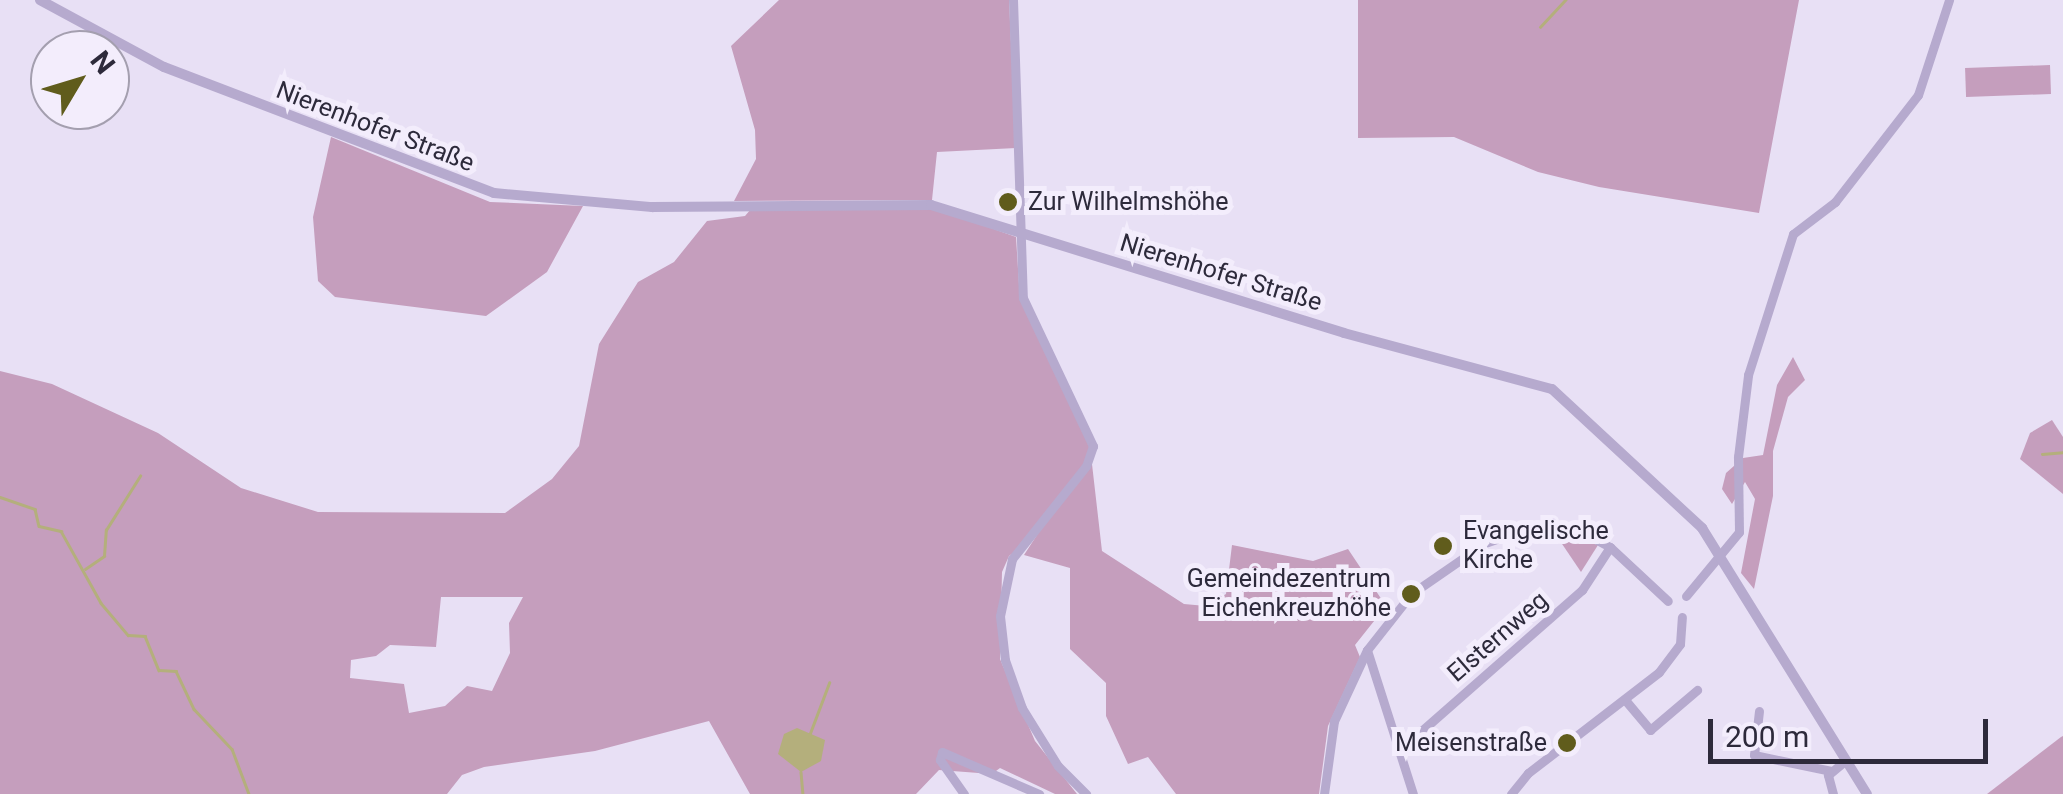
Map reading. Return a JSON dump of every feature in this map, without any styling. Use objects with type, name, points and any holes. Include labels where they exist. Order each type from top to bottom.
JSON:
[{"type":"street","name":"Nierenhofer Straße","points":[[40,0],[164,67],[494,193],[652,206],[876,200],[965,212],[1344,333],[1552,389],[1676,498],[1721,556],[1867,794]]},
{"type":"street","points":[[1013,0],[1024,232],[1023,298],[1093,446],[1086,466],[1012,559],[1000,616],[1005,660],[1022,708],[1058,766],[1086,794]]},
{"type":"street","points":[[1512,794],[1528,773],[1626,701],[1670,659],[1680,644],[1686,596],[1733,545],[1742,518],[1738,458],[1754,346],[1793,234],[1835,202],[1918,95],[1949,0]]},
{"type":"street","points":[[1324,794],[1334,721],[1367,650],[1411,594],[1485,543],[1546,526],[1574,528],[1610,548],[1668,601],[1670,612],[1682,617]]},
{"type":"street","name":"Elsternweg","points":[[1402,748],[1582,590],[1610,548]]},
{"type":"street","points":[[1668,601],[1676,593],[1686,596]]},
{"type":"street","points":[[1367,650],[1402,748],[1413,794]]},
{"type":"street","points":[[1626,701],[1650,730],[1697,690]]},
{"type":"street","points":[[1759,711],[1754,756],[1832,771]]},
{"type":"street","points":[[964,794],[940,760],[942,752],[1039,794]]},
{"type":"street","points":[[1833,794],[1827,784],[1832,771],[1846,760]]},
{"type":"shaded area","points":[[779,0],[1009,0],[1016,148],[937,152],[932,200],[734,201],[756,159],[755,130],[731,46]]},
{"type":"shaded area","points":[[1358,0],[1799,0],[1759,213],[1599,187],[1538,172],[1454,137],[1358,138]]},
{"type":"shaded area","points":[[2050,65],[2051,94],[1966,97],[1965,68]]},
{"type":"shaded area","points":[[331,137],[490,202],[583,206],[547,272],[486,316],[335,297],[318,281],[313,217]]},
{"type":"shaded area","points":[[935,208],[1016,237],[1020,300],[1089,438],[1102,551],[1184,604],[1206,606],[1226,594],[1232,545],[1313,561],[1348,549],[1386,606],[1355,645],[1360,657],[1328,726],[1319,794],[1176,794],[1148,757],[1128,764],[1106,716],[1106,683],[1070,649],[1070,568],[1024,555],[1037,535],[1009,556],[1002,572],[1000,659],[1035,741],[1077,794],[1055,794],[1000,768],[992,774],[939,770],[916,794],[750,794],[709,721],[595,751],[484,767],[462,775],[447,794],[0,794],[0,371],[52,384],[158,433],[241,488],[318,512],[505,513],[552,479],[579,446],[599,344],[638,282],[674,262],[707,221],[745,216],[751,209]],"holes":[[[441,597],[523,597],[509,623],[510,653],[492,691],[467,686],[445,706],[409,713],[404,684],[350,678],[351,660],[376,656],[390,645],[436,647]]]},
{"type":"shaded area","points":[[1793,357],[1805,380],[1788,397],[1773,451],[1773,496],[1754,589],[1741,573],[1755,499],[1745,482],[1732,504],[1722,489],[1726,473],[1743,458],[1763,455],[1777,385]]},
{"type":"shaded area","points":[[2052,420],[2063,437],[2063,494],[2020,459],[2030,433]]},
{"type":"shaded area","points":[[1554,532],[1598,545],[1581,572]]},
{"type":"shaded area","points":[[797,728],[825,740],[821,761],[801,772],[778,754],[784,734]]},
{"type":"shaded area","points":[[2061,737],[2063,794],[1987,794]]},
{"type":"waterway","points":[[1540,27],[1565,0]]},
{"type":"waterway","points":[[2042,454],[2063,452]]},
{"type":"waterway","points":[[85,569],[104,556],[106,530],[140,476]]},
{"type":"waterway","points":[[0,497],[35,509],[39,526],[61,531],[101,603],[128,635],[145,636],[159,670],[176,671],[194,709],[232,749],[249,794]]},
{"type":"waterway","points":[[809,736],[829,683]]},
{"type":"waterway","points":[[801,772],[803,794]]},
{"type":"place","name":"Zur Wilhelmshöhe","points":[[1008,202]]},
{"type":"place","name":"Evangelische Kirche","points":[[1443,546]]},
{"type":"place","name":"Gemeindezentrum Eichenkreuzhöhe","points":[[1411,594]]},
{"type":"place","name":"Meisenstraße","points":[[1567,743]]}]
